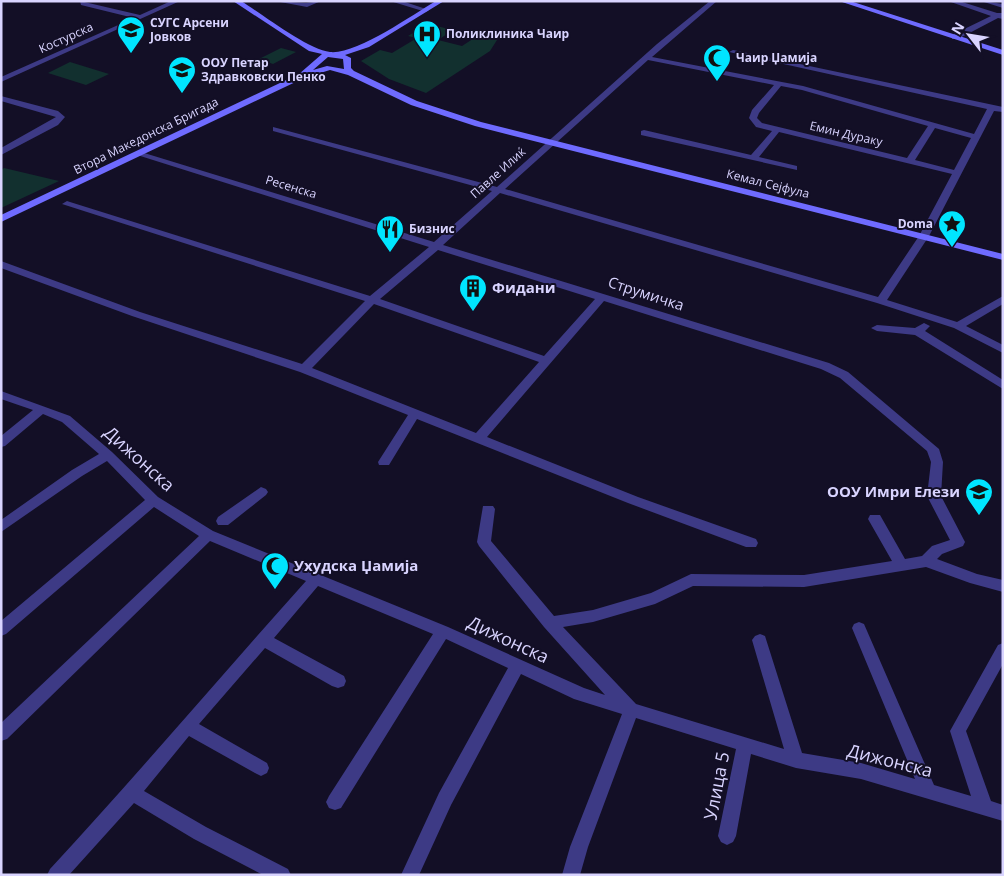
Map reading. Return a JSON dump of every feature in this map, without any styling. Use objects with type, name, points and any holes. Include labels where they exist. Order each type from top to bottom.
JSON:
[{"type":"street","name":"Костурска","points":[[83,1],[83,4],[140,17]]},
{"type":"street","name":"Костурска","points":[[1,80],[177,1]]},
{"type":"street","points":[[236,1],[312,49],[347,61]]},
{"type":"street","points":[[278,1],[307,5],[318,1]]},
{"type":"street","points":[[393,1],[426,10]]},
{"type":"street","points":[[351,73],[347,68],[347,61],[361,48],[441,1]]},
{"type":"street","name":"Павле Илиќ","points":[[304,369],[372,300],[499,190],[550,142],[714,1]]},
{"type":"street","points":[[842,1],[1003,53]]},
{"type":"street","points":[[853,1],[925,27]]},
{"type":"street","points":[[986,1],[1003,6]]},
{"type":"street","points":[[951,2],[1001,15]]},
{"type":"street","points":[[955,37],[1001,15]]},
{"type":"street","points":[[317,61],[361,48]]},
{"type":"street","points":[[312,49],[317,61],[330,68],[351,73],[414,103],[478,124],[550,142]]},
{"type":"street","points":[[733,52],[1003,110]]},
{"type":"street","points":[[647,58],[780,83],[976,137]]},
{"type":"street","name":"Втора Македонска Бригада","points":[[301,76],[317,61]]},
{"type":"street","name":"Втора Македонска Бригада","points":[[1,219],[301,76],[347,61]]},
{"type":"street","name":"Емин Дураку","points":[[780,83],[755,112],[753,118],[759,125],[776,131],[956,173]]},
{"type":"street","points":[[1,98],[55,113],[60,117],[55,123],[1,152]]},
{"type":"street","points":[[881,300],[924,236],[992,107]]},
{"type":"street","points":[[909,162],[933,124]]},
{"type":"street","points":[[276,129],[499,190],[881,300],[958,326],[1003,350]]},
{"type":"street","points":[[754,158],[776,131]]},
{"type":"street","points":[[644,132],[794,168]]},
{"type":"street","name":"Кемал Сејфула","points":[[550,142],[1003,257]]},
{"type":"street","name":"Ресенска","points":[[138,154],[437,245]]},
{"type":"street","points":[[68,204],[372,300],[546,361]]},
{"type":"street","name":"Струмичка","points":[[437,245],[825,366],[844,375],[933,449],[937,462],[934,496],[958,542],[937,550],[926,561]]},
{"type":"street","points":[[1,264],[136,314],[304,369],[633,500],[751,543]]},
{"type":"street","points":[[478,439],[603,296]]},
{"type":"street","points":[[958,326],[1003,299]]},
{"type":"street","points":[[918,332],[933,318]]},
{"type":"street","points":[[877,328],[918,332],[1003,385]]},
{"type":"street","name":"Дижонска","points":[[1,396],[42,408],[66,419],[108,455],[153,500],[208,535],[443,631],[580,694],[796,760],[861,771],[1003,813]]},
{"type":"street","points":[[1,443],[42,408]]},
{"type":"street","points":[[384,462],[415,413]]},
{"type":"street","points":[[1,527],[77,473],[108,455]]},
{"type":"street","points":[[223,521],[261,492]]},
{"type":"street","points":[[1,630],[153,500]]},
{"type":"street","points":[[488,510],[484,542],[549,623],[594,675],[631,710],[579,847],[572,875]]},
{"type":"street","points":[[875,519],[901,566]]},
{"type":"street","points":[[1,734],[208,535]]},
{"type":"street","points":[[549,623],[593,616],[655,598],[691,580],[804,581],[926,561],[975,579],[1003,586]]},
{"type":"street","points":[[56,875],[132,793],[187,726],[317,578]]},
{"type":"street","points":[[859,628],[928,790]]},
{"type":"street","points":[[335,802],[443,631]]},
{"type":"street","points":[[264,640],[338,681]]},
{"type":"street","points":[[760,640],[796,760]]},
{"type":"street","points":[[984,807],[958,731],[1003,650]]},
{"type":"street","points":[[410,875],[445,799],[518,665]]},
{"type":"street","points":[[187,726],[261,768]]},
{"type":"street","name":"Улица 5","points":[[728,836],[745,744]]},
{"type":"street","points":[[132,793],[200,832],[282,875]]},
{"type":"green space","name":"Поликлиника Чаир","points":[[428,24],[453,30],[438,40],[462,46],[482,33],[497,40],[490,51],[426,93],[389,79],[361,61],[380,50],[392,53],[417,38],[408,36]]},
{"type":"green space","points":[[281,48],[296,52],[273,64],[259,59]]},
{"type":"green space","points":[[70,62],[109,74],[86,85],[48,73]]},
{"type":"green space","points":[[4,168],[59,181],[1,208],[1,170]]},
{"type":"place","name":"СУГС Арсени Јовков","points":[[131,54]]},
{"type":"place","name":"Поликлиника Чаир","points":[[427,58]]},
{"type":"place","name":"Чаир Џамија","points":[[717,82]]},
{"type":"place","name":"ООУ Петар Здравковски Пенко","points":[[182,94]]},
{"type":"place","name":"Doma","points":[[952,248]]},
{"type":"place","name":"Бизнис","points":[[390,253]]},
{"type":"place","name":"Фидани","points":[[473,312]]},
{"type":"place","name":"ООУ Имри Елези","points":[[979,516]]},
{"type":"place","name":"Ухудска Џамија","points":[[275,590]]}]
